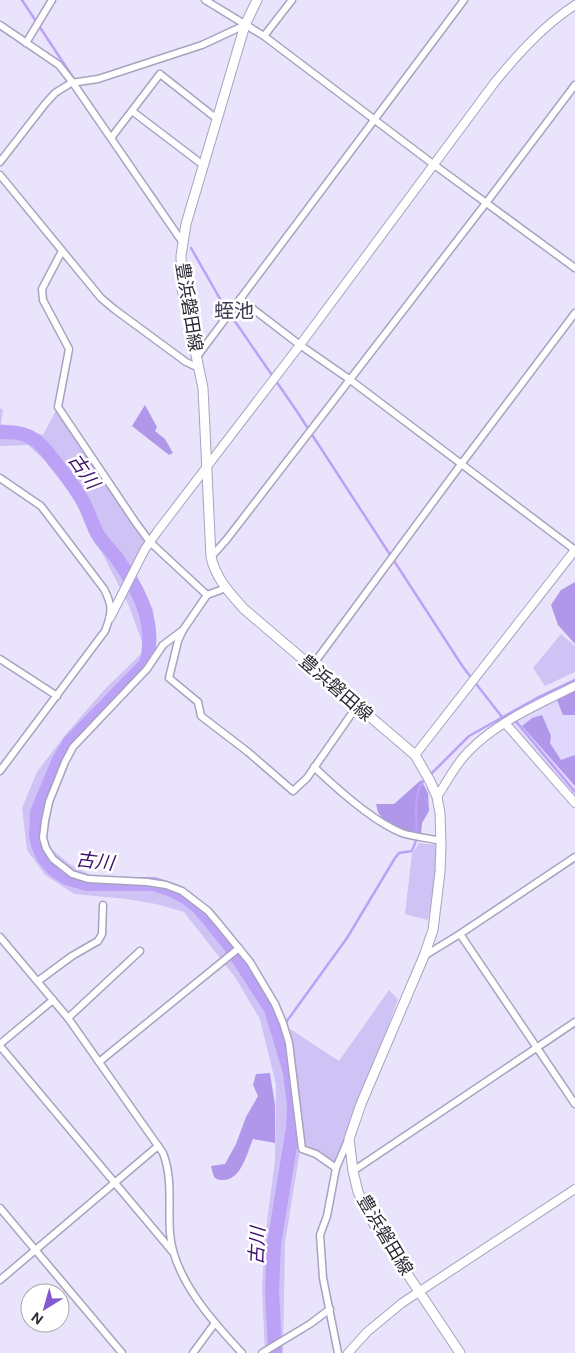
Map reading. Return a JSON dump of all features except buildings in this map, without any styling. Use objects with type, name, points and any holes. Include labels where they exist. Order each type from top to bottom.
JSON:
[{"type":"main road","name":"豊浜磐田線","points":[[257,0],[245,25],[186,224],[180,272],[203,388],[211,556],[214,570],[244,609],[415,755],[437,797],[440,813],[441,841],[433,930],[424,956],[361,1104],[349,1139],[358,1192],[374,1224],[460,1353]]},
{"type":"street","points":[[26,43],[52,0]]},
{"type":"street","points":[[205,0],[264,36],[575,268]]},
{"type":"street","points":[[264,36],[292,0]]},
{"type":"street","points":[[196,358],[464,0]]},
{"type":"street","points":[[0,772],[105,631],[124,589],[150,542],[517,55],[564,12],[575,5]]},
{"type":"street","points":[[0,25],[59,66],[73,83],[183,243]]},
{"type":"street","points":[[0,162],[55,93],[73,83],[98,79],[202,45],[245,25]]},
{"type":"street","points":[[111,138],[160,74],[217,119]]},
{"type":"street","points":[[211,556],[227,539],[486,203],[575,84]]},
{"type":"street","points":[[132,111],[203,165]]},
{"type":"street","points":[[0,175],[101,298],[186,362],[199,368]]},
{"type":"street","points":[[62,251],[42,289],[43,300],[69,349],[58,407],[150,542],[207,595]]},
{"type":"street","points":[[240,299],[300,345],[350,379],[575,550],[415,755]]},
{"type":"street","points":[[312,666],[575,313]]},
{"type":"street","points":[[0,478],[41,506],[104,589],[111,603],[110,618]]},
{"type":"street","points":[[226,588],[207,595],[184,630],[178,641],[169,678],[198,702],[201,716],[248,752],[293,791],[307,778],[357,706]]},
{"type":"street","points":[[184,630],[163,645],[147,669],[73,747],[49,802],[45,822],[44,838],[46,848],[53,859],[72,874],[88,879],[147,882],[166,885],[182,891],[208,911],[250,962],[275,1004],[283,1023],[289,1043],[302,1150],[316,1154],[336,1168]]},
{"type":"street","points":[[0,659],[57,696]]},
{"type":"street","points":[[437,797],[470,750],[505,723],[575,686]]},
{"type":"street","points":[[505,723],[575,803]]},
{"type":"street","points":[[314,767],[333,785],[381,822],[403,833],[441,841]]},
{"type":"street","points":[[424,956],[460,934],[575,856]]},
{"type":"street","points":[[38,980],[72,956],[98,941],[102,934],[104,905]]},
{"type":"street","points":[[460,934],[575,1104]]},
{"type":"street","points":[[0,938],[38,980],[68,1018],[163,1153],[168,1171],[170,1236],[175,1254],[186,1280],[215,1323],[242,1353]]},
{"type":"street","points":[[99,1062],[239,948]]},
{"type":"street","points":[[68,1018],[140,951]]},
{"type":"street","points":[[53,1000],[0,1045],[175,1254]]},
{"type":"street","points":[[353,1171],[575,1022]]},
{"type":"street","points":[[338,1353],[322,1278],[320,1235],[327,1216],[336,1168],[349,1139]]},
{"type":"street","points":[[0,1280],[158,1146]]},
{"type":"street","points":[[348,1353],[367,1332],[402,1303],[575,1189]]},
{"type":"street","points":[[0,1208],[122,1353]]},
{"type":"street","points":[[264,1352],[310,1324],[330,1309]]},
{"type":"street","points":[[193,1353],[215,1323]]},
{"type":"shaded area","points":[[145,405],[157,427],[155,431],[165,439],[173,453],[169,455],[132,426]]},
{"type":"shaded area","points":[[58,407],[70,431],[150,542],[133,574],[153,609],[156,656],[73,747],[46,818],[45,844],[71,865],[99,879],[164,887],[207,917],[264,985],[287,1037],[280,1032],[290,1055],[299,1116],[290,1029],[339,1061],[389,990],[398,999],[336,1168],[301,1144],[285,1243],[283,1353],[265,1353],[262,1288],[265,1237],[275,1161],[276,1085],[260,1019],[235,977],[184,912],[156,904],[127,899],[74,894],[45,875],[27,850],[22,808],[37,772],[66,734],[104,690],[145,650],[129,606],[76,501],[54,469],[28,445],[0,446],[0,408],[3,410],[1,424],[43,435]]},
{"type":"shaded area","points":[[575,582],[575,644],[558,625],[551,605],[561,590]]},
{"type":"shaded area","points":[[561,634],[575,646],[575,672],[545,686],[533,668]]},
{"type":"shaded area","points":[[575,681],[575,802],[502,717]]},
{"type":"shaded area","points":[[575,689],[575,715],[563,715],[557,700]]},
{"type":"shaded area","points":[[542,715],[551,736],[550,743],[561,760],[575,755],[575,786],[522,726],[532,718]]},
{"type":"shaded area","points":[[421,780],[428,793],[429,811],[422,823],[421,834],[414,840],[405,837],[380,816],[376,804],[394,804]]},
{"type":"shaded area","points":[[419,843],[438,845],[436,879],[428,920],[405,914],[412,854]]},
{"type":"shaded area","points":[[270,1073],[275,1105],[275,1143],[253,1139],[246,1159],[238,1172],[228,1179],[216,1179],[211,1166],[225,1164],[236,1144],[246,1117],[258,1096],[253,1085],[256,1074]]},
{"type":"waterway","points":[[22,0],[76,82]]},
{"type":"waterway","points":[[152,192],[174,225]]},
{"type":"waterway","points":[[191,248],[223,304],[296,410],[463,667],[502,717]]},
{"type":"waterway","name":"古川","points":[[0,432],[19,433],[34,439],[68,479],[83,502],[99,537],[118,560],[133,584],[148,622],[149,649],[146,664],[70,742],[59,760],[37,812],[36,835],[38,845],[44,858],[53,869],[67,878],[87,884],[154,884],[172,890],[187,898],[200,909],[228,943],[271,1009],[290,1072],[294,1106],[293,1128],[274,1244],[272,1289],[275,1353]]},
{"type":"waterway","points":[[429,776],[469,736],[537,698],[575,680]]},
{"type":"waterway","points":[[514,719],[575,792]]},
{"type":"waterway","points":[[279,1032],[347,938],[395,858],[399,853],[412,851],[417,831],[416,801],[420,786],[425,779]]},
{"type":"district","name":"蛭池","points":[[234,311]]}]
